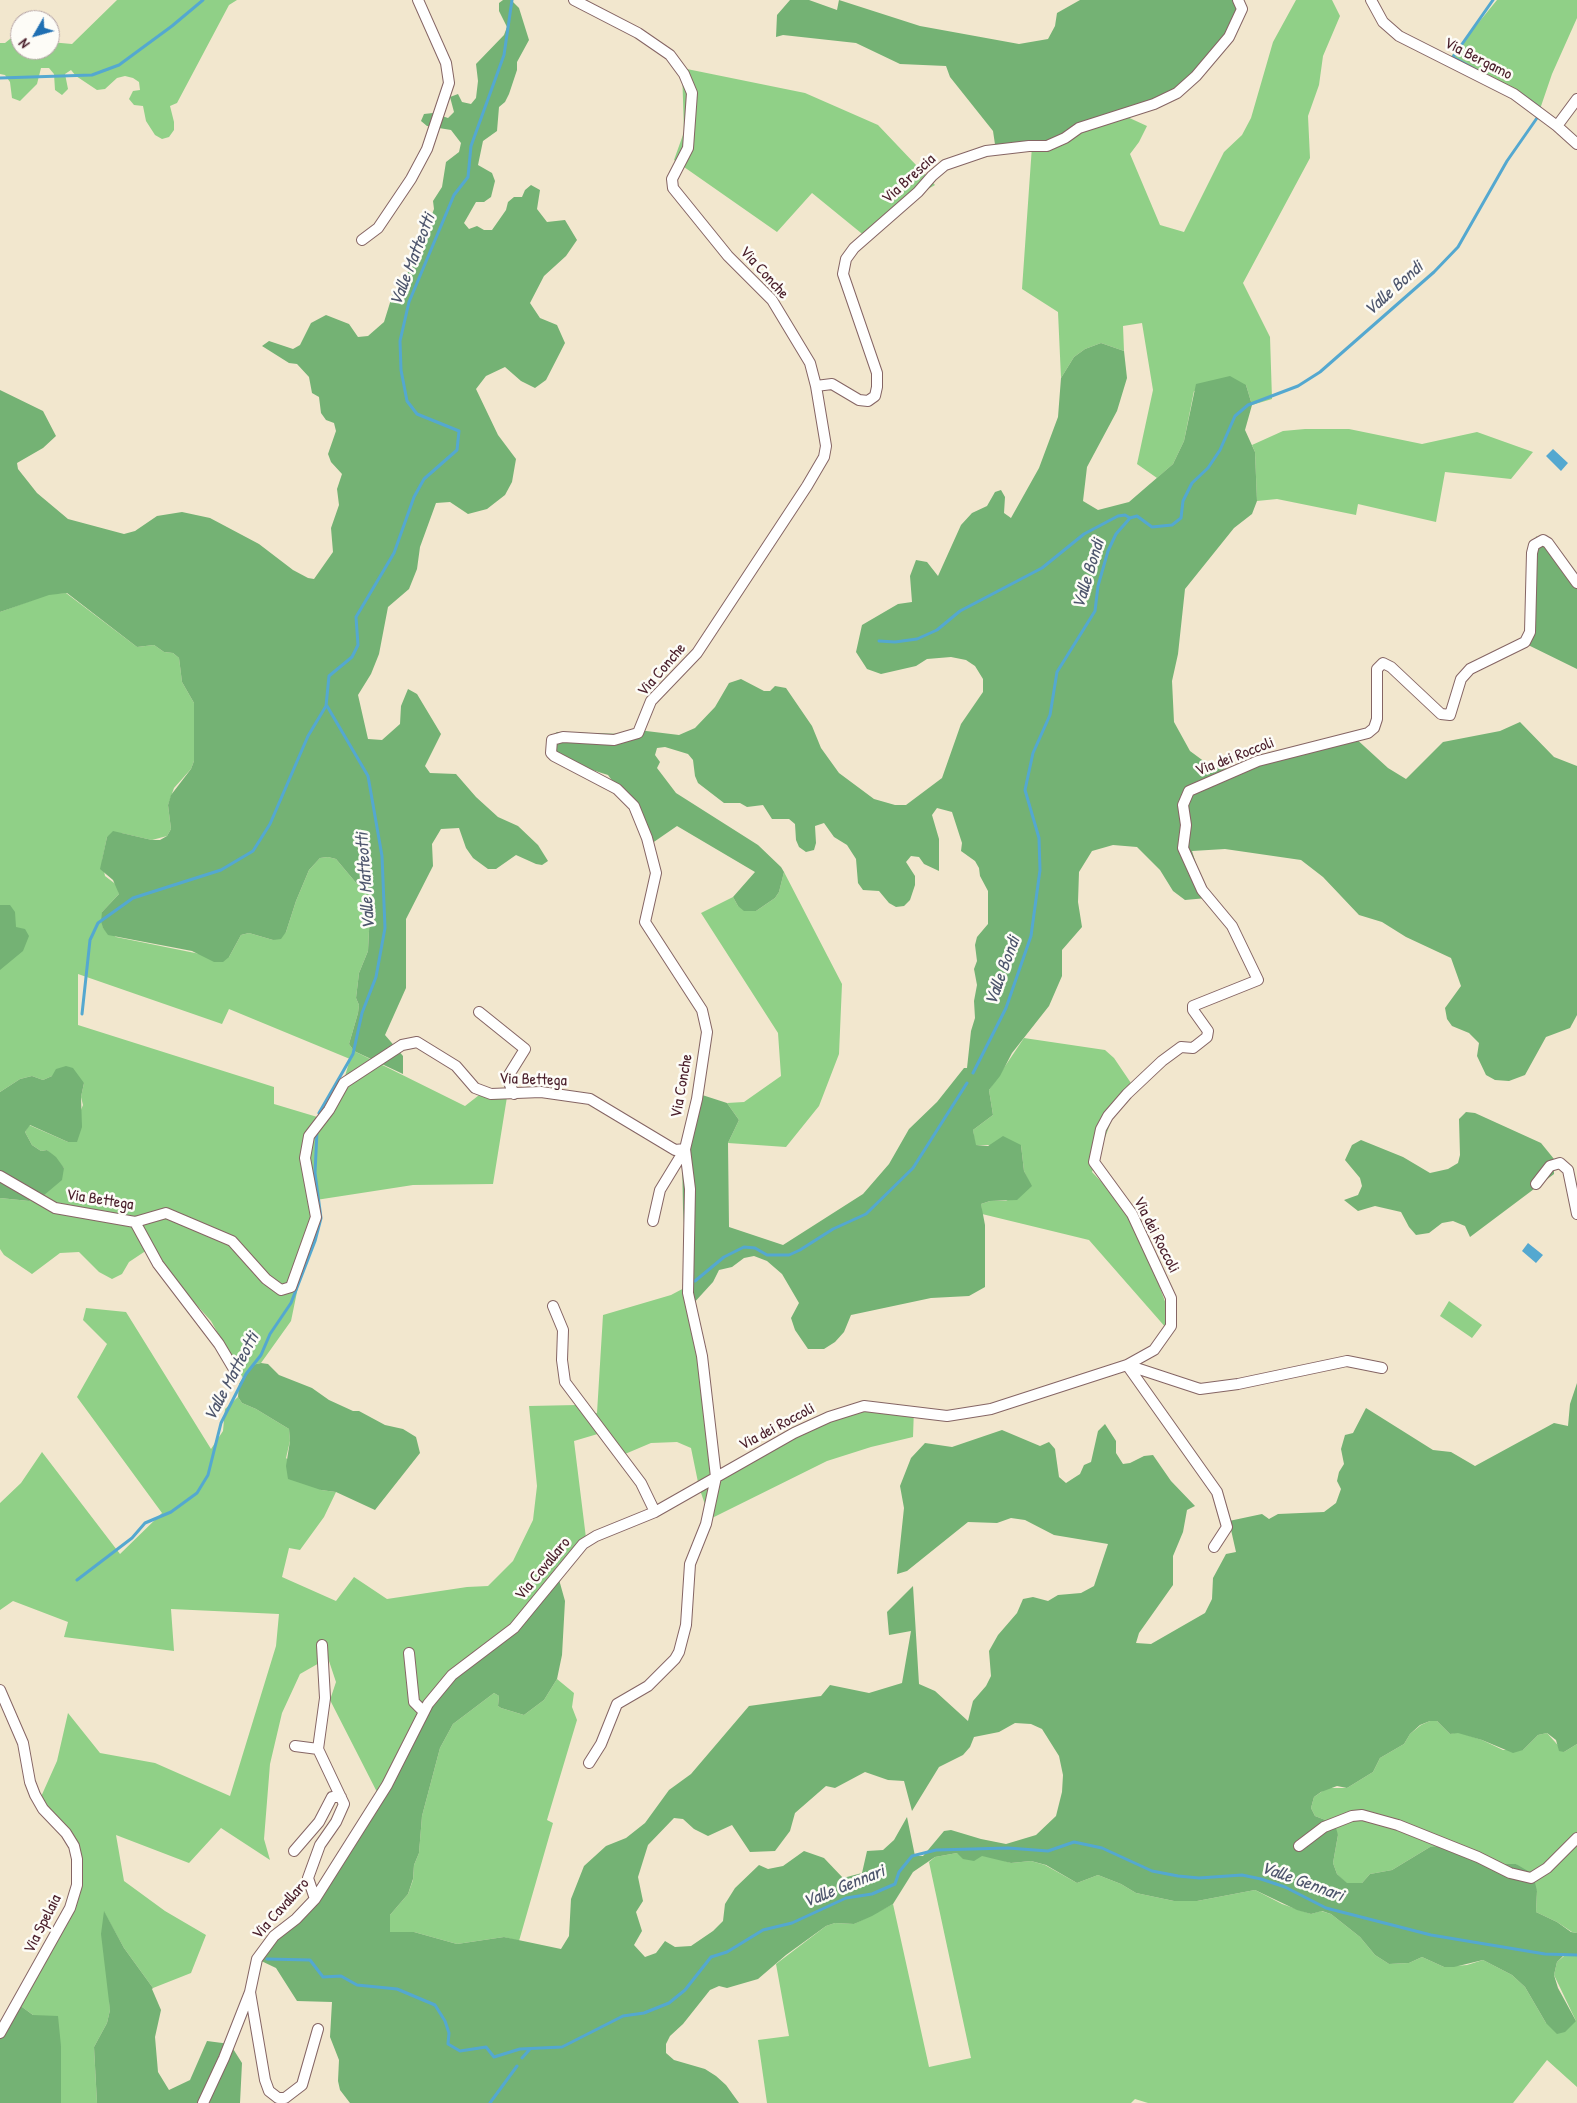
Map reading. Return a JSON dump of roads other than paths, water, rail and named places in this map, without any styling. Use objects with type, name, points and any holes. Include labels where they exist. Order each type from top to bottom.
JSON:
[{"type":"street","points":[[362,240],[378,228],[411,180],[427,149],[449,84],[446,63],[418,0]]},
{"type":"street","name":"Via Conche","points":[[574,0],[638,33],[670,55],[684,74],[692,93],[688,148],[672,179],[673,188],[728,256],[772,300],[810,363],[816,386],[826,446],[824,457],[796,504],[697,653],[651,700],[638,733],[614,740],[562,737],[552,740],[551,753],[554,756],[617,789],[634,806],[647,838],[656,872],[644,922],[702,1010],[707,1032],[697,1098],[685,1149],[690,1189],[688,1294],[702,1356],[716,1477]]},
{"type":"street","name":"Via Brescia","points":[[816,386],[837,385],[859,400],[868,401],[875,396],[878,387],[877,373],[844,274],[846,259],[854,248],[918,192],[932,176],[945,165],[986,151],[1047,146],[1079,128],[1154,104],[1177,93],[1196,76],[1229,37],[1242,9],[1238,0]]},
{"type":"street","name":"Via Bergamo","points":[[1371,0],[1383,22],[1399,36],[1514,94],[1557,126],[1577,144]]},
{"type":"street","points":[[1557,126],[1577,99]]},
{"type":"street","name":"Via dei Roccoli","points":[[716,1477],[794,1433],[829,1417],[864,1406],[947,1416],[991,1409],[1127,1365],[1154,1350],[1171,1326],[1171,1298],[1132,1214],[1094,1162],[1101,1129],[1108,1116],[1127,1094],[1162,1061],[1181,1047],[1193,1048],[1207,1037],[1208,1031],[1193,1010],[1193,1006],[1258,980],[1232,926],[1202,890],[1182,848],[1186,825],[1183,804],[1189,791],[1258,761],[1368,733],[1374,728],[1377,719],[1377,670],[1382,663],[1390,667],[1441,714],[1450,715],[1461,679],[1470,669],[1525,642],[1530,632],[1532,553],[1534,545],[1543,540],[1548,543],[1577,583]]},
{"type":"street","points":[[479,1012],[525,1049],[507,1078],[514,1094]]},
{"type":"street","name":"Via Bettega","points":[[0,1176],[55,1208],[135,1222],[166,1213],[232,1241],[266,1279],[280,1290],[291,1287],[316,1217],[305,1158],[309,1136],[329,1110],[344,1083],[402,1045],[417,1042],[456,1066],[475,1088],[491,1094],[541,1092],[590,1099],[675,1150],[685,1149]]},
{"type":"street","points":[[652,1221],[660,1190],[685,1149]]},
{"type":"street","points":[[1536,1184],[1550,1166],[1560,1163],[1568,1170],[1577,1214]]},
{"type":"street","points":[[135,1222],[158,1264],[219,1344],[235,1371]]},
{"type":"street","points":[[553,1306],[563,1330],[562,1360],[565,1382],[641,1483],[655,1512]]},
{"type":"street","points":[[1127,1365],[1200,1388],[1238,1384],[1347,1361],[1382,1368]]},
{"type":"street","points":[[1127,1365],[1217,1492],[1227,1527],[1214,1546]]},
{"type":"street","points":[[589,1763],[601,1744],[617,1704],[648,1686],[675,1659],[679,1652],[686,1626],[690,1564],[706,1524],[716,1477]]},
{"type":"street","name":"Via Cavallaro","points":[[203,2103],[250,1992],[257,1959],[274,1936],[296,1919],[314,1899],[387,1785],[424,1712],[452,1675],[514,1628],[583,1544],[596,1536],[655,1512],[716,1477]]},
{"type":"street","points":[[314,1899],[308,1878],[320,1845],[344,1804],[318,1749],[325,1698],[322,1645]]},
{"type":"street","points":[[409,1652],[414,1702],[424,1712]]},
{"type":"street","name":"Via Spelaia","points":[[0,1690],[23,1743],[30,1782],[35,1795],[43,1808],[66,1833],[74,1846],[77,1859],[77,1885],[70,1908],[0,2033]]},
{"type":"street","points":[[295,1746],[318,1749]]},
{"type":"street","points":[[294,1851],[319,1822],[332,1797],[341,1797]]},
{"type":"street","points":[[1299,1846],[1324,1827],[1352,1816],[1362,1815],[1398,1825],[1478,1857],[1510,1873],[1531,1878],[1547,1868],[1577,1838]]},
{"type":"street","name":"Via Cavallaro","points":[[250,1992],[265,2080],[269,2091],[278,2098],[285,2098],[302,2085],[318,2029]]},
{"type":"water","points":[[1553,449],[1568,463],[1561,471],[1546,456]]},
{"type":"water","points":[[1528,1243],[1543,1255],[1536,1263],[1522,1251]]},
{"type":"waterway","points":[[0,78],[92,75],[119,65],[172,26],[203,0]]},
{"type":"waterway","name":"Valle Matteotti","points":[[82,1014],[90,940],[98,923],[133,898],[221,870],[253,851],[270,824],[308,736],[326,706],[329,676],[352,657],[358,645],[356,617],[394,553],[414,497],[424,479],[457,450],[459,431],[417,414],[407,401],[401,370],[400,341],[409,302],[454,195],[468,177],[471,146],[504,55],[512,0]]},
{"type":"waterway","name":"Valle Bondi","points":[[1478,71],[1453,57],[1493,0]]},
{"type":"waterway","name":"Valle Bondi","points":[[1521,94],[1540,108]]},
{"type":"waterway","name":"Valle Bondi","points":[[973,1073],[1006,1008],[1031,936],[1040,870],[1039,838],[1025,790],[1033,753],[1050,715],[1057,672],[1095,611],[1098,586],[1108,551],[1116,534],[1130,518],[1137,516],[1152,527],[1172,525],[1181,518],[1183,501],[1192,483],[1208,468],[1220,450],[1235,416],[1248,405],[1298,386],[1320,372],[1434,272],[1458,247],[1507,161],[1537,118]]},
{"type":"waterway","points":[[879,641],[895,642],[917,639],[937,630],[960,611],[1042,568],[1084,534],[1118,516],[1125,515],[1130,518]]},
{"type":"waterway","name":"Valle Matteotti","points":[[319,1113],[353,1054],[362,1013],[376,977],[385,928],[382,856],[368,776],[327,706]]},
{"type":"waterway","name":"Valle Bondi","points":[[695,1281],[724,1257],[744,1247],[755,1248],[767,1255],[789,1255],[833,1229],[866,1214],[913,1168],[967,1083]]},
{"type":"waterway","name":"Valle Matteotti","points":[[77,1580],[132,1538],[145,1523],[171,1512],[197,1493],[208,1475],[221,1423],[246,1374],[261,1355],[270,1334],[291,1303],[315,1241],[321,1218],[315,1173],[317,1131]]},
{"type":"waterway","name":"Valle Gennari","points":[[267,1959],[310,1960],[323,1977],[341,1976],[357,1985],[397,1989],[435,2005],[445,2021],[449,2033],[448,2044],[460,2051],[486,2047],[494,2057],[520,2049],[562,2047],[623,2016],[644,2013],[669,2003],[685,1990],[711,1957],[727,1952],[763,1930],[792,1923],[846,1898],[872,1894],[895,1884],[899,1872],[912,1856],[936,1850],[1008,1848],[1048,1851],[1074,1842],[1102,1848],[1152,1871],[1199,1878],[1242,1875],[1261,1879],[1285,1887],[1326,1908],[1431,1935],[1545,1954],[1577,1955]]},
{"type":"waterway","points":[[522,2058],[530,2049]]},
{"type":"waterway","points":[[490,2103],[517,2066]]}]
